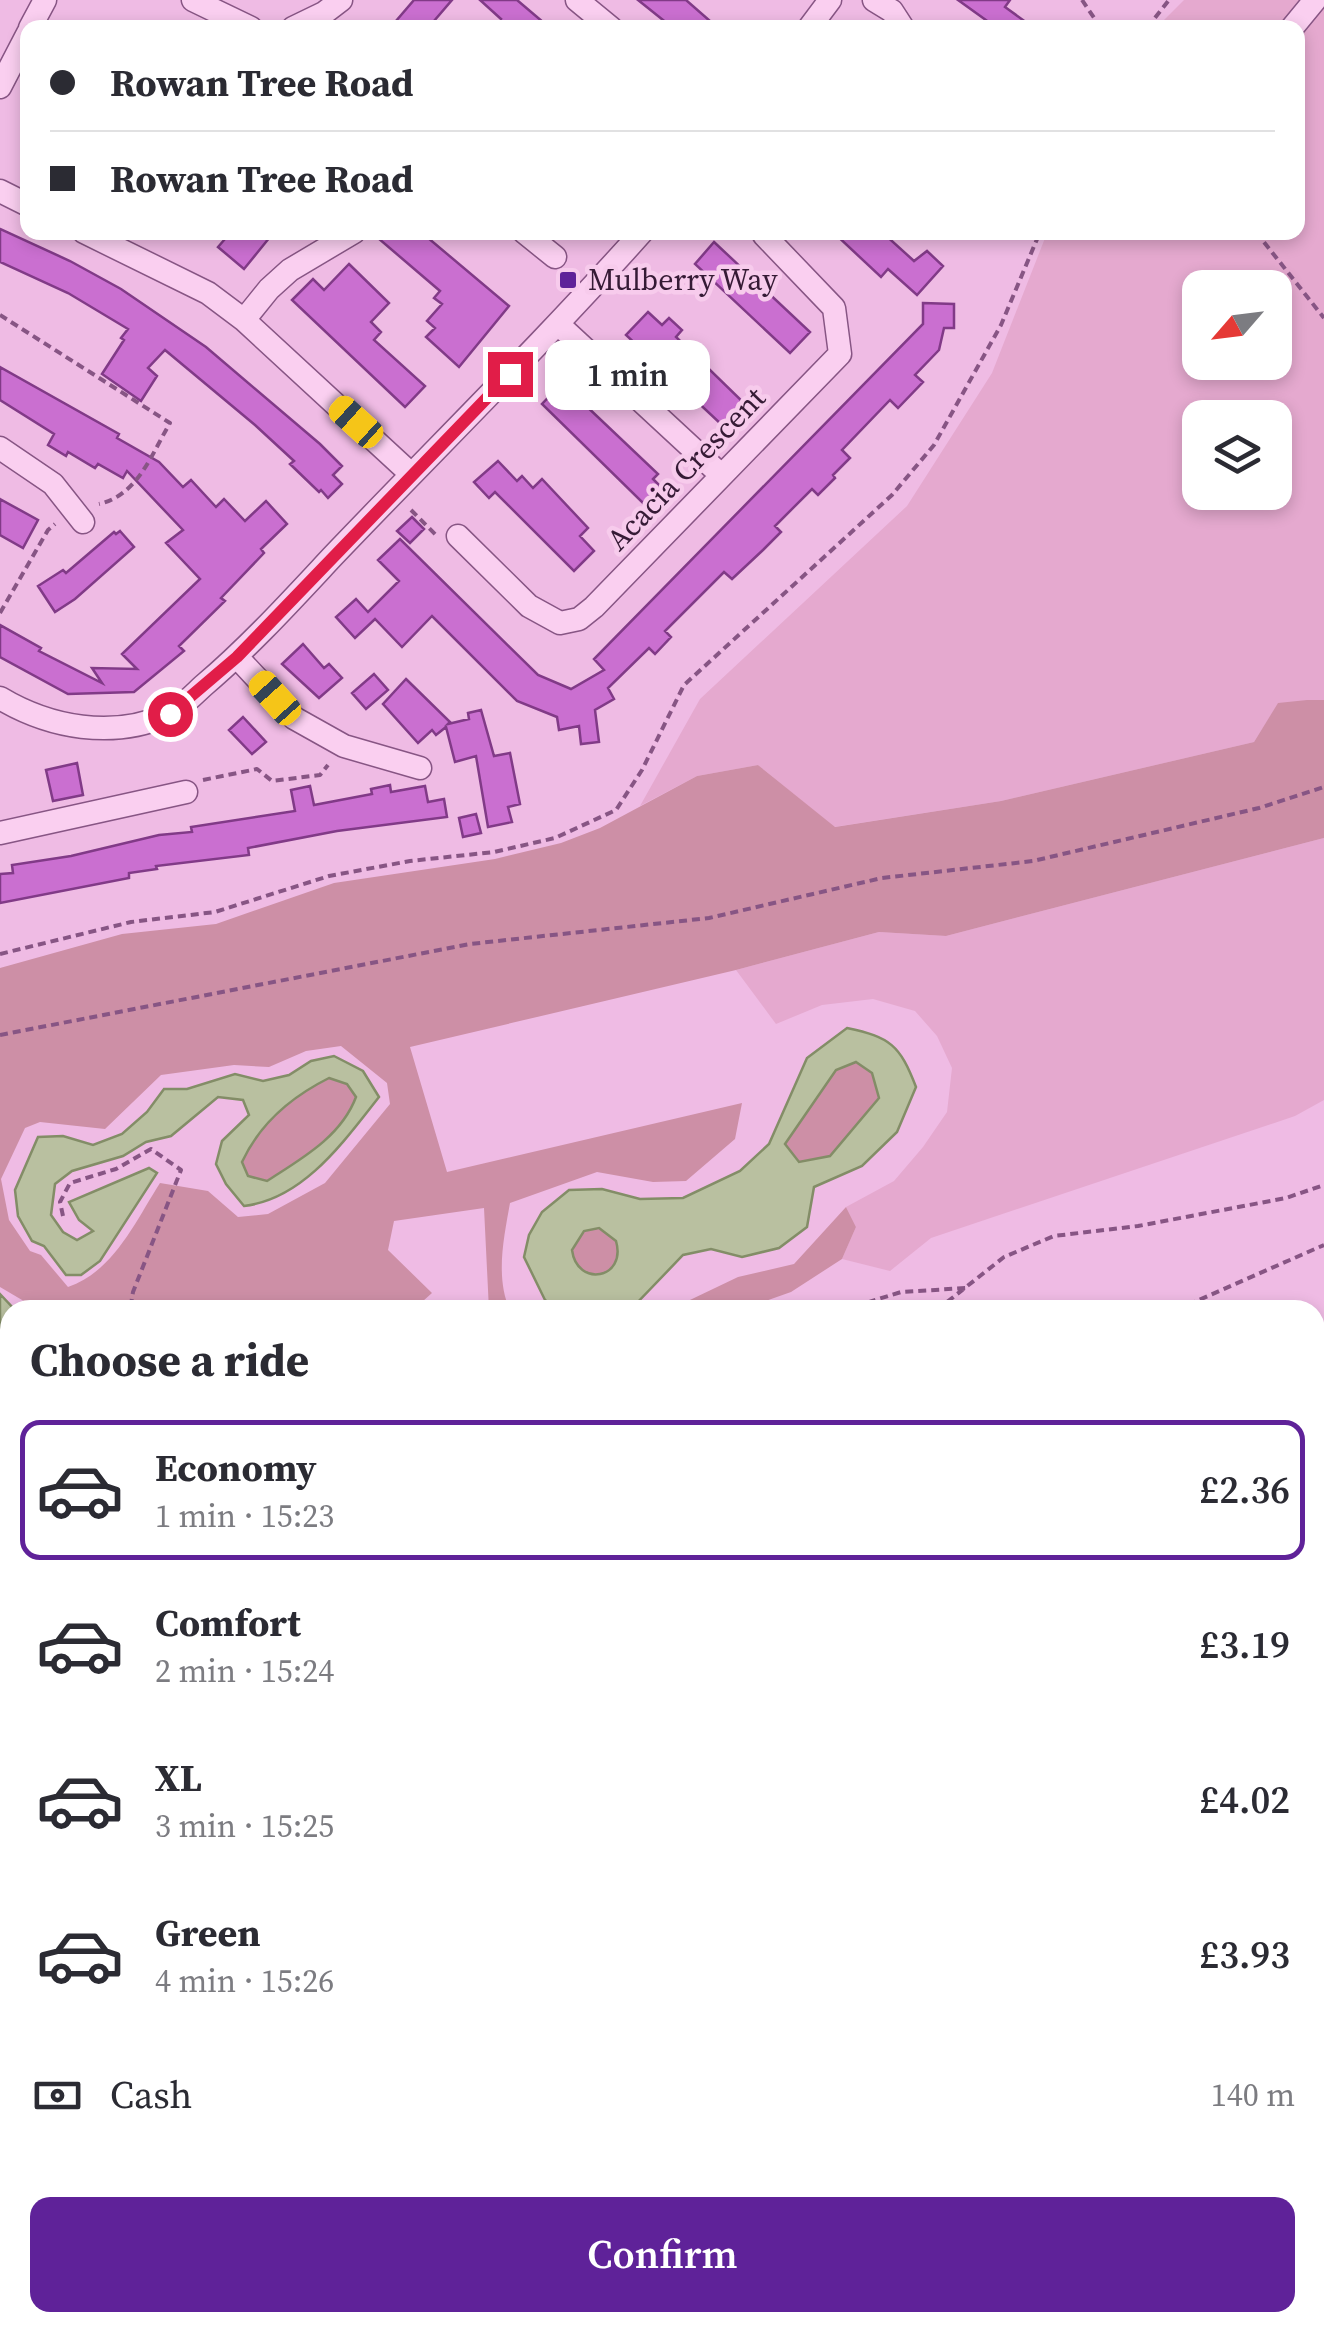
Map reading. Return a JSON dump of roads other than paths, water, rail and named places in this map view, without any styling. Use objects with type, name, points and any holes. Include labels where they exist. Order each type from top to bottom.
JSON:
[{"type":"street","points":[[193,0],[234,20]]},
{"type":"street","points":[[310,20],[341,0]]},
{"type":"street","points":[[577,0],[601,20]]},
{"type":"street","points":[[874,0],[892,11],[898,20]]},
{"type":"street","points":[[1299,20],[1316,0]]},
{"type":"street","points":[[0,87],[20,48]]},
{"type":"street","points":[[100,240],[208,294],[244,320],[411,474]]},
{"type":"street","points":[[244,320],[290,270],[341,240]]},
{"type":"street","points":[[534,240],[555,257]]},
{"type":"street","points":[[0,698],[68,726],[121,728],[170,714],[237,657],[559,325],[635,240]]},
{"type":"street","name":"Acacia Crescent","points":[[458,536],[529,606],[560,623],[580,619],[594,607],[840,354],[834,308],[769,240]]},
{"type":"street","points":[[559,325],[720,474]]},
{"type":"street","points":[[0,448],[53,484],[78,516]]},
{"type":"street","points":[[237,657],[294,718],[344,746],[420,768]]},
{"type":"street","points":[[0,833],[186,792]]},
{"type":"place","name":"Mulberry Way","points":[[568,280]]}]
